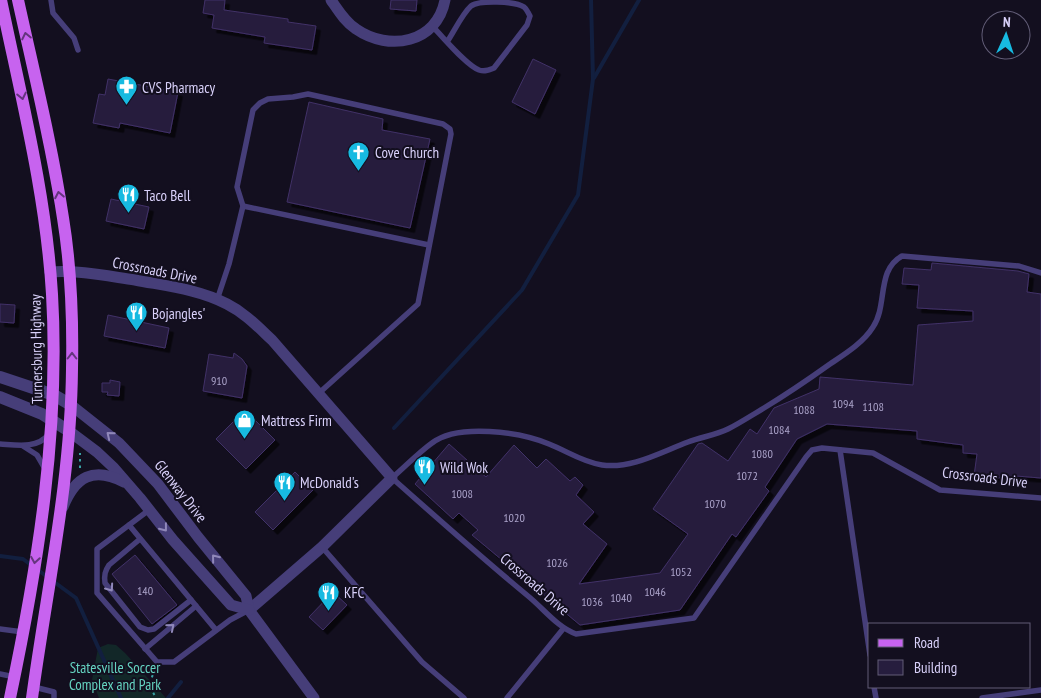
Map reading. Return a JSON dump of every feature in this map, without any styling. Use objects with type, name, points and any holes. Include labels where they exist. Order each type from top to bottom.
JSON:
[{"type":"main road","name":"Turnersburg Highway","points":[[1,0],[37,172],[50,272],[54,338],[54,395],[45,495],[24,629],[10,698]]},
{"type":"main road","points":[[18,0],[60,200],[68,271],[72,343],[71,405],[59,522],[33,692]]},
{"type":"street","points":[[331,0],[356,30],[376,38],[395,42],[418,37],[433,28],[443,12],[445,0]]},
{"type":"street","name":"Crossroads Drive","points":[[50,272],[92,273],[194,290],[228,304],[254,322],[272,340],[392,478]]},
{"type":"street","points":[[0,377],[54,395],[71,405]]},
{"type":"street","points":[[0,397],[31,409],[69,431]]},
{"type":"street","name":"Glenway Drive","points":[[71,405],[119,443],[158,484],[246,596],[249,610],[314,698]]},
{"type":"street","name":"Glenway Drive","points":[[69,431],[105,459],[231,605],[249,610]]},
{"type":"street","name":"Glenway Drive","points":[[59,522],[72,488],[85,478],[94,475],[107,475],[129,485]]},
{"type":"street","points":[[249,610],[322,547],[392,478]]},
{"type":"lane","points":[[51,0],[53,13],[74,38],[78,50]]},
{"type":"lane","points":[[433,28],[447,42],[471,65],[480,70],[487,71],[494,68],[527,25],[530,16],[525,8],[517,4],[476,3],[470,7],[447,42]]},
{"type":"lane","points":[[217,300],[229,264],[243,206],[237,187],[253,110],[260,103],[268,99],[308,94],[443,124],[450,129],[451,134],[418,304],[318,394]]},
{"type":"lane","points":[[243,206],[429,246]]},
{"type":"lane","points":[[392,478],[432,442],[449,434],[504,432],[538,440],[583,460],[601,465],[617,466],[728,429],[789,392],[855,347],[873,327],[881,309],[888,269],[894,260],[902,256],[1018,266],[1041,274]]},
{"type":"lane","points":[[0,444],[23,446],[43,441],[49,434],[52,422]]},
{"type":"lane","points":[[23,446],[37,455],[43,465],[45,472],[45,495]]},
{"type":"lane","name":"Crossroads Drive","points":[[392,478],[444,525],[544,609],[563,629],[576,634],[694,618],[812,450],[822,448],[873,454],[940,490],[1041,498]]},
{"type":"lane","points":[[840,450],[868,641]]},
{"type":"lane","points":[[150,510],[96,549],[97,593],[157,662],[174,662],[230,620],[249,610]]},
{"type":"lane","points":[[129,526],[216,630]]},
{"type":"lane","points":[[140,539],[105,570],[104,576],[105,583],[140,627],[148,630],[154,629],[191,600]]},
{"type":"lane","points":[[322,547],[422,662],[464,698]]},
{"type":"lane","points":[[146,649],[196,606]]},
{"type":"lane","points":[[0,629],[24,629]]},
{"type":"lane","points":[[507,698],[563,629]]},
{"type":"lane","points":[[0,674],[14,677]]},
{"type":"lane","points":[[33,692],[50,690],[54,692],[54,698]]},
{"type":"lane","points":[[982,698],[1041,690]]},
{"type":"path","points":[[80,446],[80,470]]},
{"type":"path","points":[[156,698],[149,685],[157,662]]},
{"type":"green space","name":"Statesville Soccer Complex and Park","points":[[108,644],[116,645],[125,653],[166,698],[99,698],[92,680],[98,648]]},
{"type":"building","points":[[205,0],[225,0],[224,10],[288,19],[288,22],[316,26],[312,50],[264,43],[265,37],[212,28],[214,15],[203,13]]},
{"type":"building","points":[[391,0],[417,0],[416,11],[390,9]]},
{"type":"building","points":[[533,59],[556,70],[535,114],[512,102]]},
{"type":"building","name":"CVS Pharmacy","points":[[108,79],[178,92],[170,133],[120,123],[119,128],[93,123],[99,94],[105,95]]},
{"type":"building","name":"Cove Church","points":[[309,102],[383,119],[382,130],[430,139],[410,228],[287,202]]},
{"type":"building","name":"Taco Bell","points":[[111,199],[149,207],[144,229],[106,221]]},
{"type":"building","points":[[932,263],[1018,271],[1029,274],[1027,292],[1041,294],[1041,478],[1016,476],[1016,479],[974,476],[977,454],[963,453],[963,445],[917,439],[917,431],[827,424],[797,439],[765,487],[769,491],[736,537],[732,534],[680,610],[580,625],[472,535],[478,530],[459,513],[453,519],[415,484],[449,444],[486,477],[514,445],[537,468],[546,459],[570,481],[575,477],[583,485],[576,495],[594,512],[583,524],[607,544],[579,584],[660,573],[688,534],[653,509],[698,444],[702,443],[728,461],[750,429],[757,434],[774,408],[819,389],[820,377],[913,385],[918,325],[973,321],[973,311],[917,308],[919,285],[902,284],[904,268],[931,270]]},
{"type":"building","points":[[0,304],[15,305],[14,323],[0,322]]},
{"type":"building","name":"Bojangles'","points":[[108,315],[169,328],[165,348],[104,336]]},
{"type":"building","points":[[234,353],[247,366],[242,398],[203,391],[209,354],[233,358]]},
{"type":"building","points":[[110,380],[120,382],[119,396],[107,395],[108,392],[102,392],[102,383],[110,383]]},
{"type":"building","name":"Mattress Firm","points":[[245,410],[275,440],[246,469],[216,439]]},
{"type":"building","name":"McDonald's","points":[[295,472],[313,490],[273,530],[255,512]]},
{"type":"building","points":[[135,555],[177,605],[152,624],[112,574]]},
{"type":"building","name":"KFC","points":[[333,592],[347,605],[323,630],[309,617]]},
{"type":"waterway","points":[[394,428],[522,290],[578,195],[593,79],[591,0]]},
{"type":"waterway","points":[[594,78],[639,0]]},
{"type":"waterway","points":[[0,556],[23,559],[76,598],[121,698]]},
{"type":"waterway","points":[[168,698],[181,682]]},
{"type":"place","name":"CVS Pharmacy","points":[[126,106]]},
{"type":"place","name":"Cove Church","points":[[359,171]]},
{"type":"place","name":"Taco Bell","points":[[128,214]]},
{"type":"place","name":"Bojangles'","points":[[136,332]]},
{"type":"place","name":"Mattress Firm","points":[[245,439]]},
{"type":"place","name":"Wild Wok","points":[[424,486]]},
{"type":"place","name":"McDonald's","points":[[284,501]]},
{"type":"place","name":"KFC","points":[[328,611]]}]
